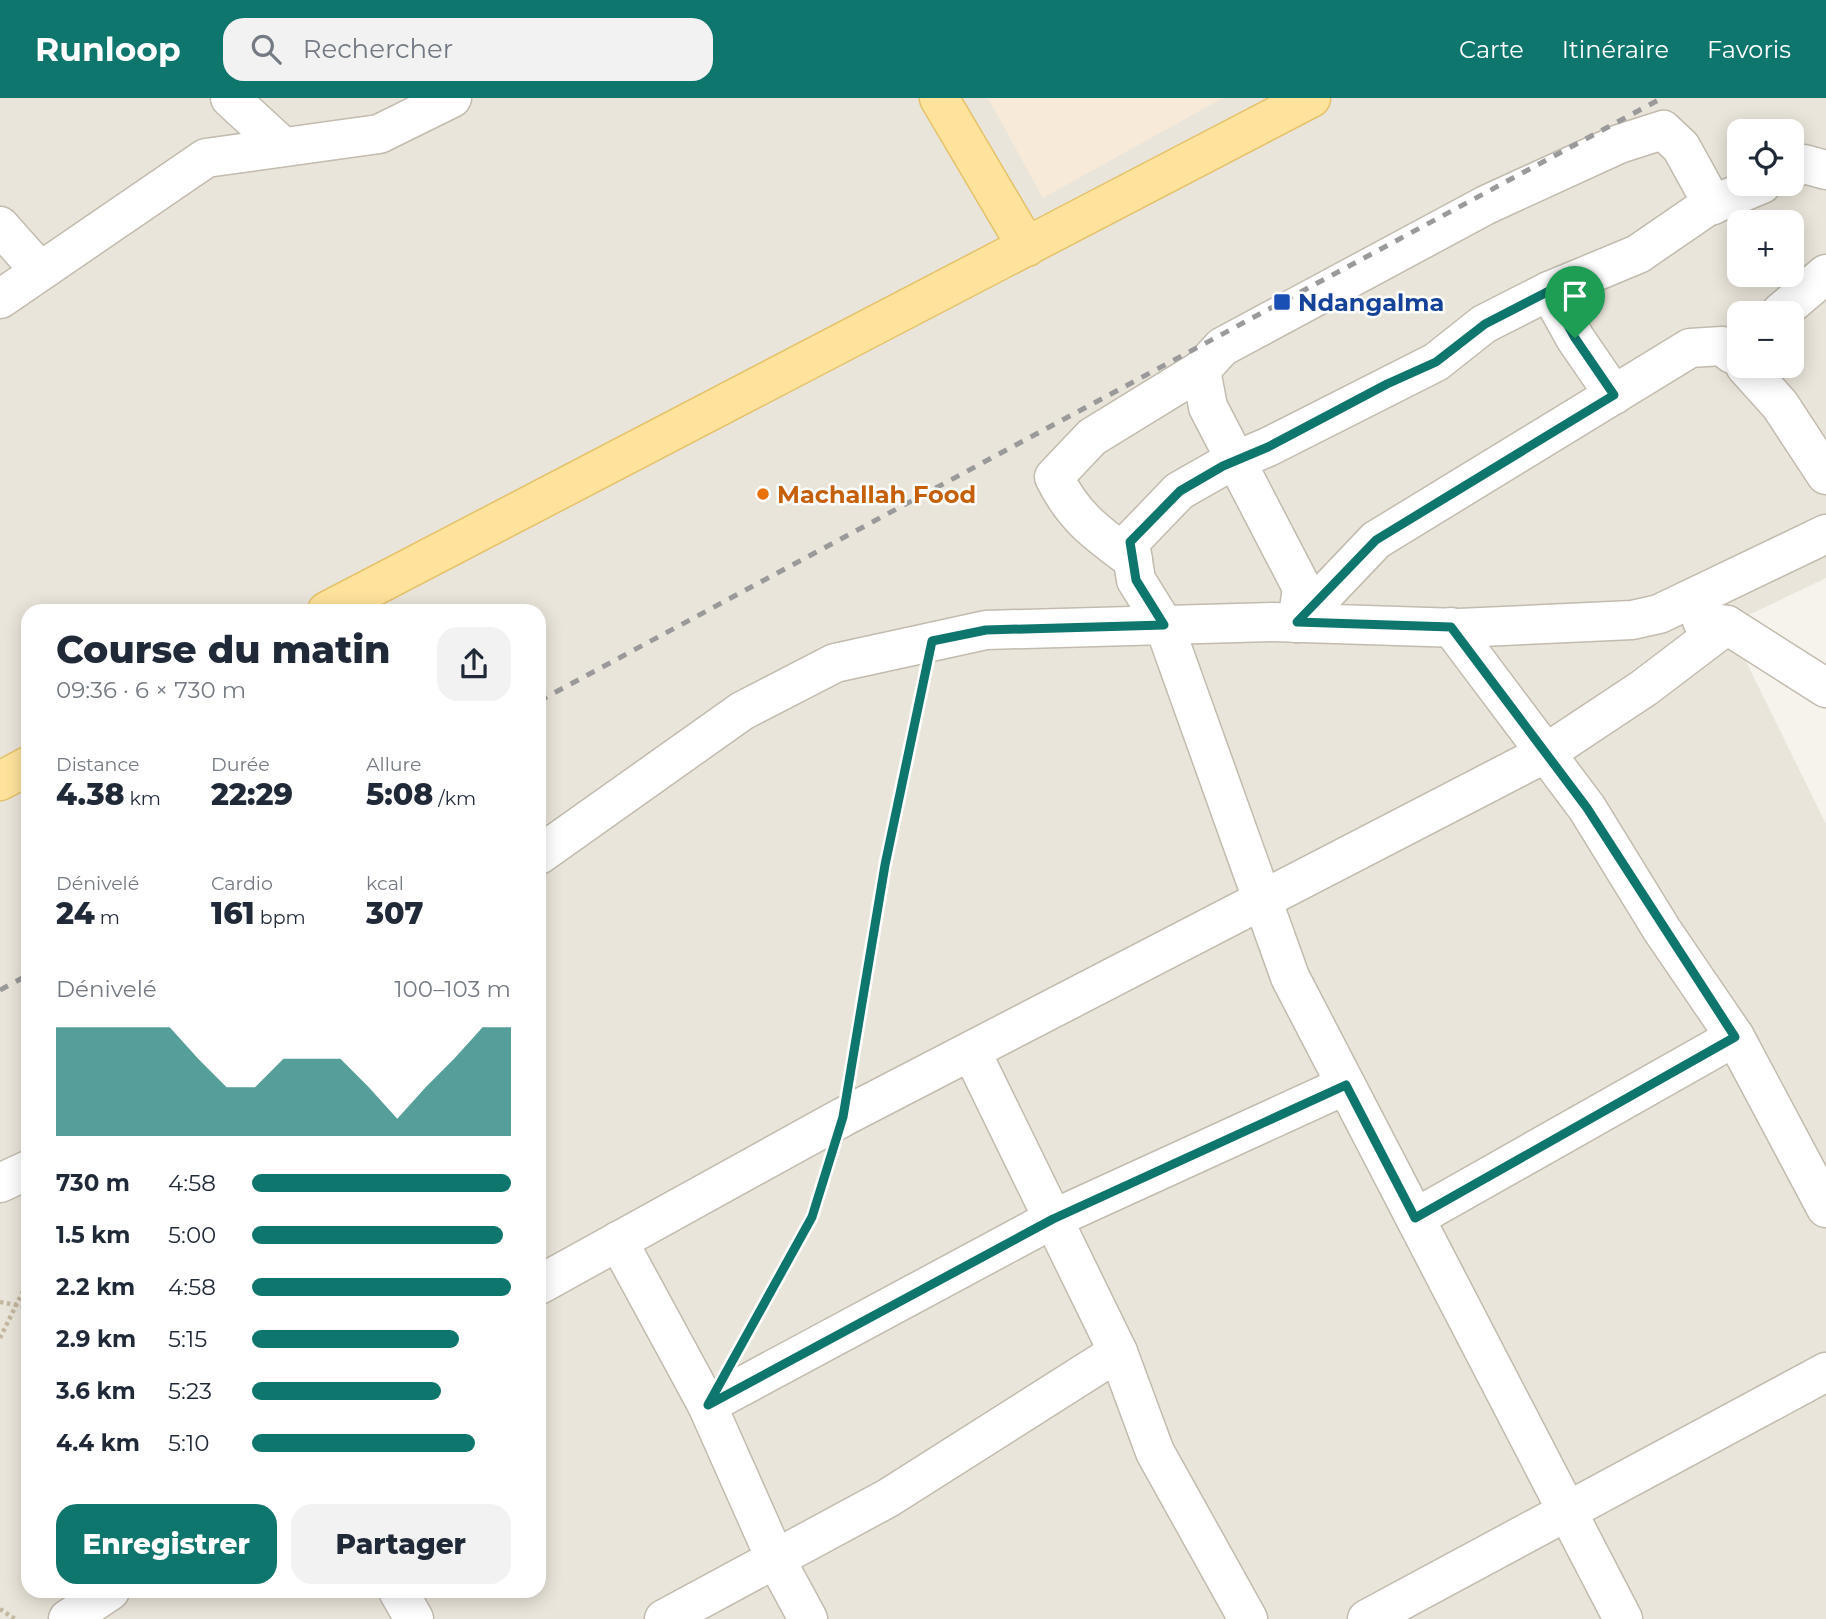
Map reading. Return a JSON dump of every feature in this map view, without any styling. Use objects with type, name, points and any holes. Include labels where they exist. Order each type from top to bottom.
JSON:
[{"type":"main road","points":[[939,98],[1027,247]]},
{"type":"main road","points":[[340,604],[1311,98]]},
{"type":"main road","points":[[0,781],[21,770]]},
{"type":"street","points":[[230,98],[283,147]]},
{"type":"street","points":[[0,299],[206,158],[379,134],[452,98]]},
{"type":"street","points":[[1133,561],[1083,524],[1064,499],[1054,477],[1092,437],[1201,370],[1222,347],[1486,205],[1619,144],[1663,130],[1681,147],[1713,205]]},
{"type":"street","points":[[1804,164],[1826,170]]},
{"type":"street","points":[[1623,1619],[1290,977],[1164,625],[1136,580],[1130,542],[1180,491],[1236,460],[1436,362],[1485,324],[1549,291],[1638,254],[1713,205],[1734,196]]},
{"type":"street","points":[[0,226],[40,271]]},
{"type":"street","points":[[1794,301],[1826,274]]},
{"type":"street","points":[[1549,291],[1575,338],[1614,395]]},
{"type":"street","points":[[1297,622],[1376,540],[1690,348],[1722,346],[1727,349]]},
{"type":"street","points":[[1201,370],[1208,407],[1302,588],[1297,622]]},
{"type":"street","points":[[1757,378],[1780,405],[1826,475]]},
{"type":"street","points":[[546,850],[742,711],[835,663],[986,630],[1297,622],[1451,627],[1632,620],[1659,614],[1826,534]]},
{"type":"street","points":[[1659,614],[1727,625],[1826,688]]},
{"type":"street","points":[[546,1281],[843,1117],[1546,752],[1644,688],[1727,625]]},
{"type":"street","points":[[1451,627],[1587,808],[1735,1037],[1826,1208]]},
{"type":"street","points":[[1415,1218],[1735,1037]]},
{"type":"street","points":[[971,1051],[1118,1352],[1155,1452],[1248,1619]]},
{"type":"street","points":[[708,1405],[1053,1219],[1346,1085]]},
{"type":"street","points":[[0,1183],[21,1173]]},
{"type":"street","points":[[618,1241],[708,1405],[775,1559],[808,1619]]},
{"type":"street","points":[[664,1619],[888,1498],[1118,1352]]},
{"type":"street","points":[[1367,1619],[1826,1372]]},
{"type":"street","points":[[68,1619],[100,1598]]},
{"type":"street","points":[[402,1598],[414,1619]]},
{"type":"path","points":[[740,1346],[812,1217],[843,1117],[885,865],[932,641]]},
{"type":"path","points":[[0,1338],[21,1294]]},
{"type":"path","points":[[0,1302],[21,1305]]},
{"type":"path","points":[[0,1609],[15,1619]]},
{"type":"shaded area","points":[[0,98],[1826,98],[1826,578],[1728,625],[1826,824],[1826,1619],[0,1619]]},
{"type":"shaded area","points":[[988,98],[1223,98],[1043,198]]},
{"type":"railway","points":[[546,697],[1662,98]]},
{"type":"railway","points":[[0,990],[21,979]]},
{"type":"place","name":"Ndangalma","points":[[1282,302]]},
{"type":"place","name":"Machallah Food","points":[[763,494]]},
{"type":"route","points":[[1549,291],[1575,338],[1614,395],[1376,540],[1297,622],[1451,627],[1587,808],[1662,930],[1735,1037],[1415,1218],[1346,1085],[1053,1219],[708,1405],[812,1217],[843,1117],[885,865],[932,641],[986,630],[1164,625],[1136,580],[1130,542],[1180,491],[1223,466],[1268,447],[1387,384],[1436,362],[1485,324],[1549,291]]}]
